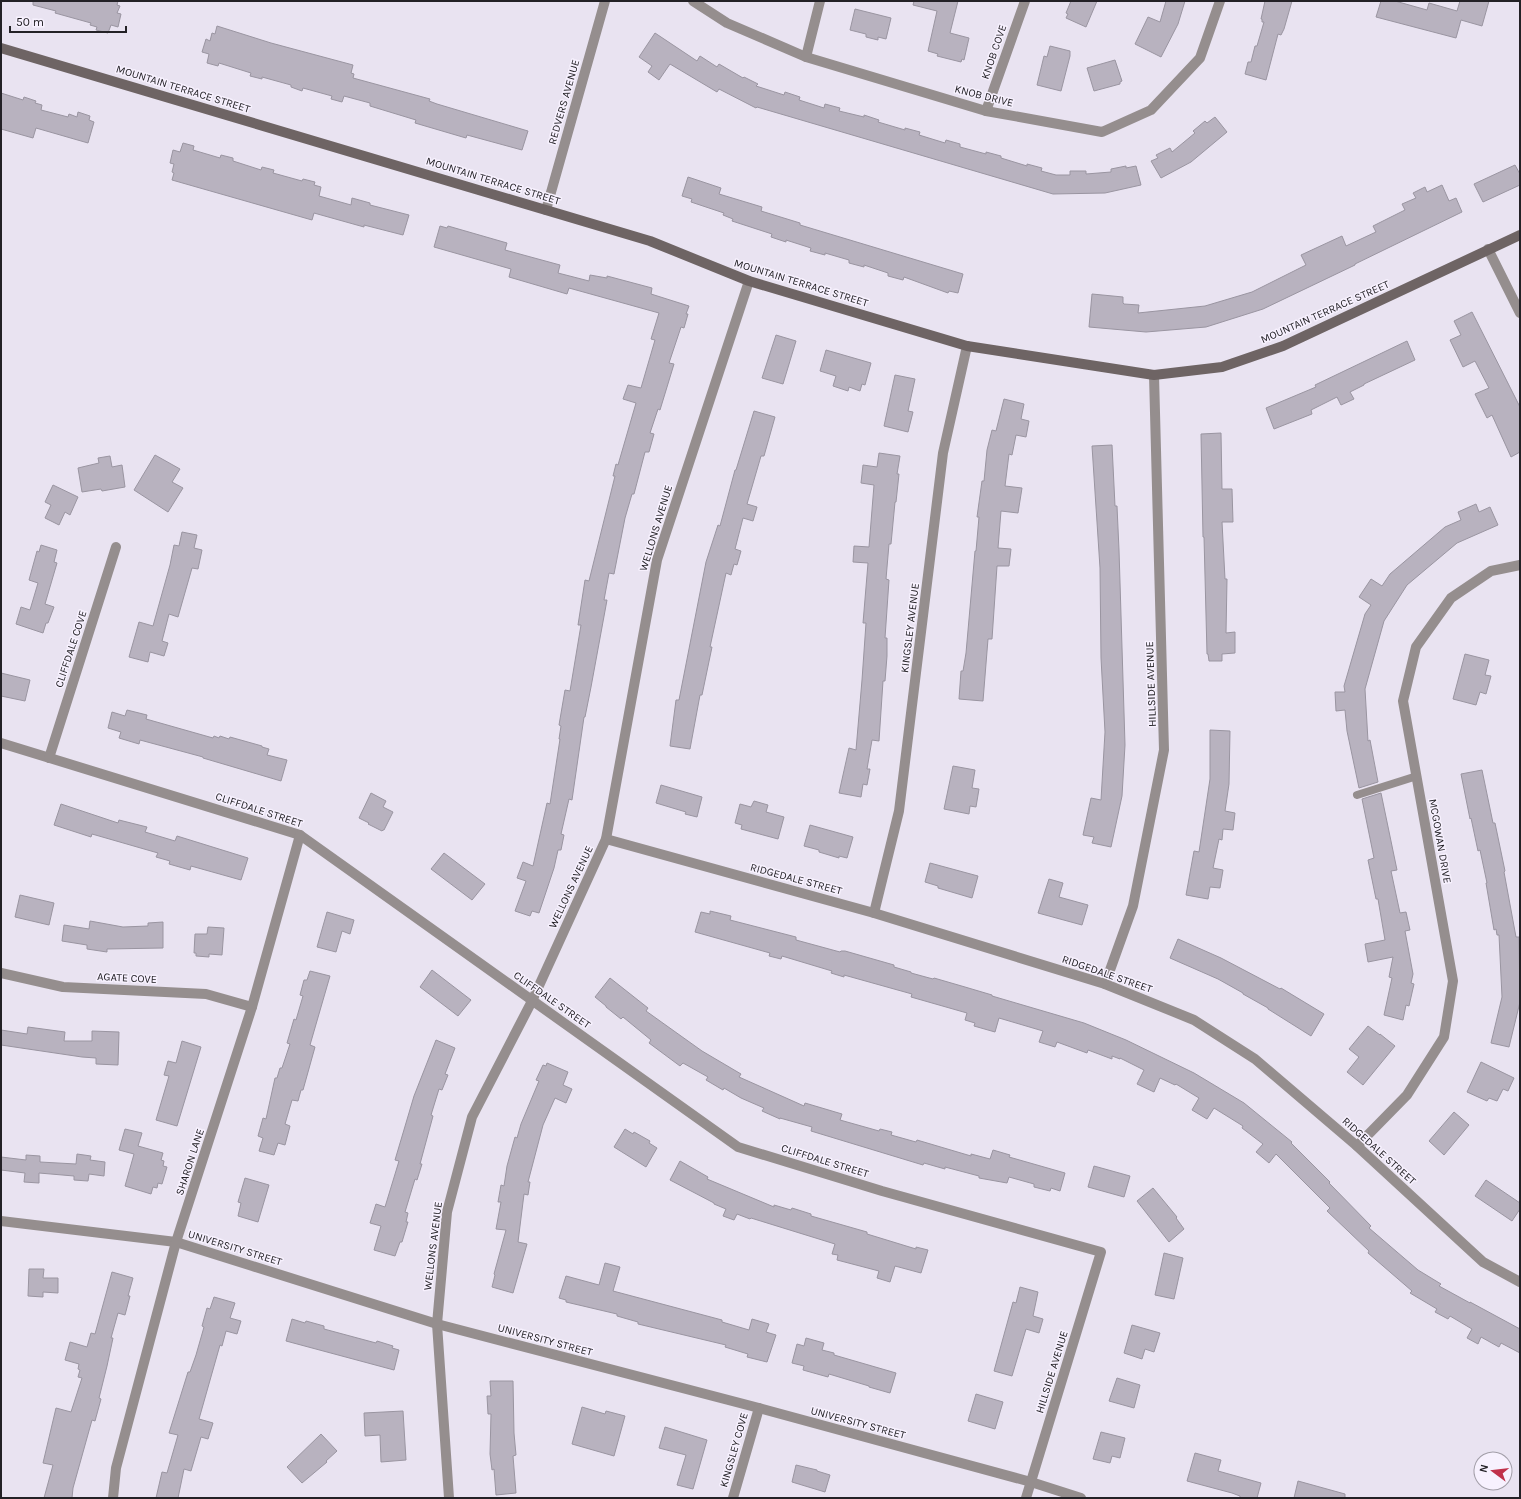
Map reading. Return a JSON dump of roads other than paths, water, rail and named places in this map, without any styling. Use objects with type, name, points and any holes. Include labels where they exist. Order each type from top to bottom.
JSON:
[{"type":"street","name":"REDVERS AVENUE","points":[[546,210],[606,1]]},
{"type":"street","name":"KNOB DRIVE","points":[[693,1],[727,23],[806,57],[986,111],[1102,132],[1151,110],[1200,58],[1220,1]]},
{"type":"street","points":[[806,57],[820,1]]},
{"type":"street","name":"KNOB COVE","points":[[986,111],[1025,1]]},
{"type":"street","name":"MOUNTAIN TERRACE STREET","points":[[1,48],[650,240],[749,282],[967,346],[1154,375],[1222,367],[1284,346],[1520,234]]},
{"type":"street","points":[[1488,249],[1520,313]]},
{"type":"street","name":"WELLONS AVENUE","points":[[449,1498],[437,1324],[447,1212],[472,1117],[532,1001],[606,839],[657,560],[749,282]]},
{"type":"street","name":"KINGSLEY AVENUE","points":[[874,913],[900,812],[943,453],[967,346]]},
{"type":"street","name":"HILLSIDE AVENUE","points":[[1106,984],[1133,906],[1164,750],[1154,375]]},
{"type":"street","name":"CLIFFDALE COVE","points":[[49,758],[116,547]]},
{"type":"street","name":"MCGOWAN DRIVE","points":[[1357,1146],[1407,1095],[1444,1037],[1453,981],[1403,701],[1416,647],[1450,598],[1491,571],[1520,565]]},
{"type":"street","name":"CLIFFDALE STREET","points":[[1,743],[300,835],[738,1147],[882,1191],[1101,1252]]},
{"type":"street","name":"SHARON LANE","points":[[113,1498],[116,1468],[176,1242],[252,1007],[300,835]]},
{"type":"street","name":"RIDGEDALE STREET","points":[[606,839],[874,913],[1106,984],[1194,1020],[1255,1059],[1357,1146],[1483,1262],[1520,1282]]},
{"type":"street","name":"AGATE COVE","points":[[1,973],[63,987],[206,994],[252,1007]]},
{"type":"street","name":"UNIVERSITY STREET","points":[[1,1221],[176,1242],[437,1324],[758,1408],[1031,1482],[1081,1498]]},
{"type":"street","name":"HILLSIDE AVENUE","points":[[1026,1498],[1101,1252]]},
{"type":"street","name":"KINGSLEY COVE","points":[[733,1498],[758,1408]]},
{"type":"lane","points":[[1357,794],[1416,776]]}]
